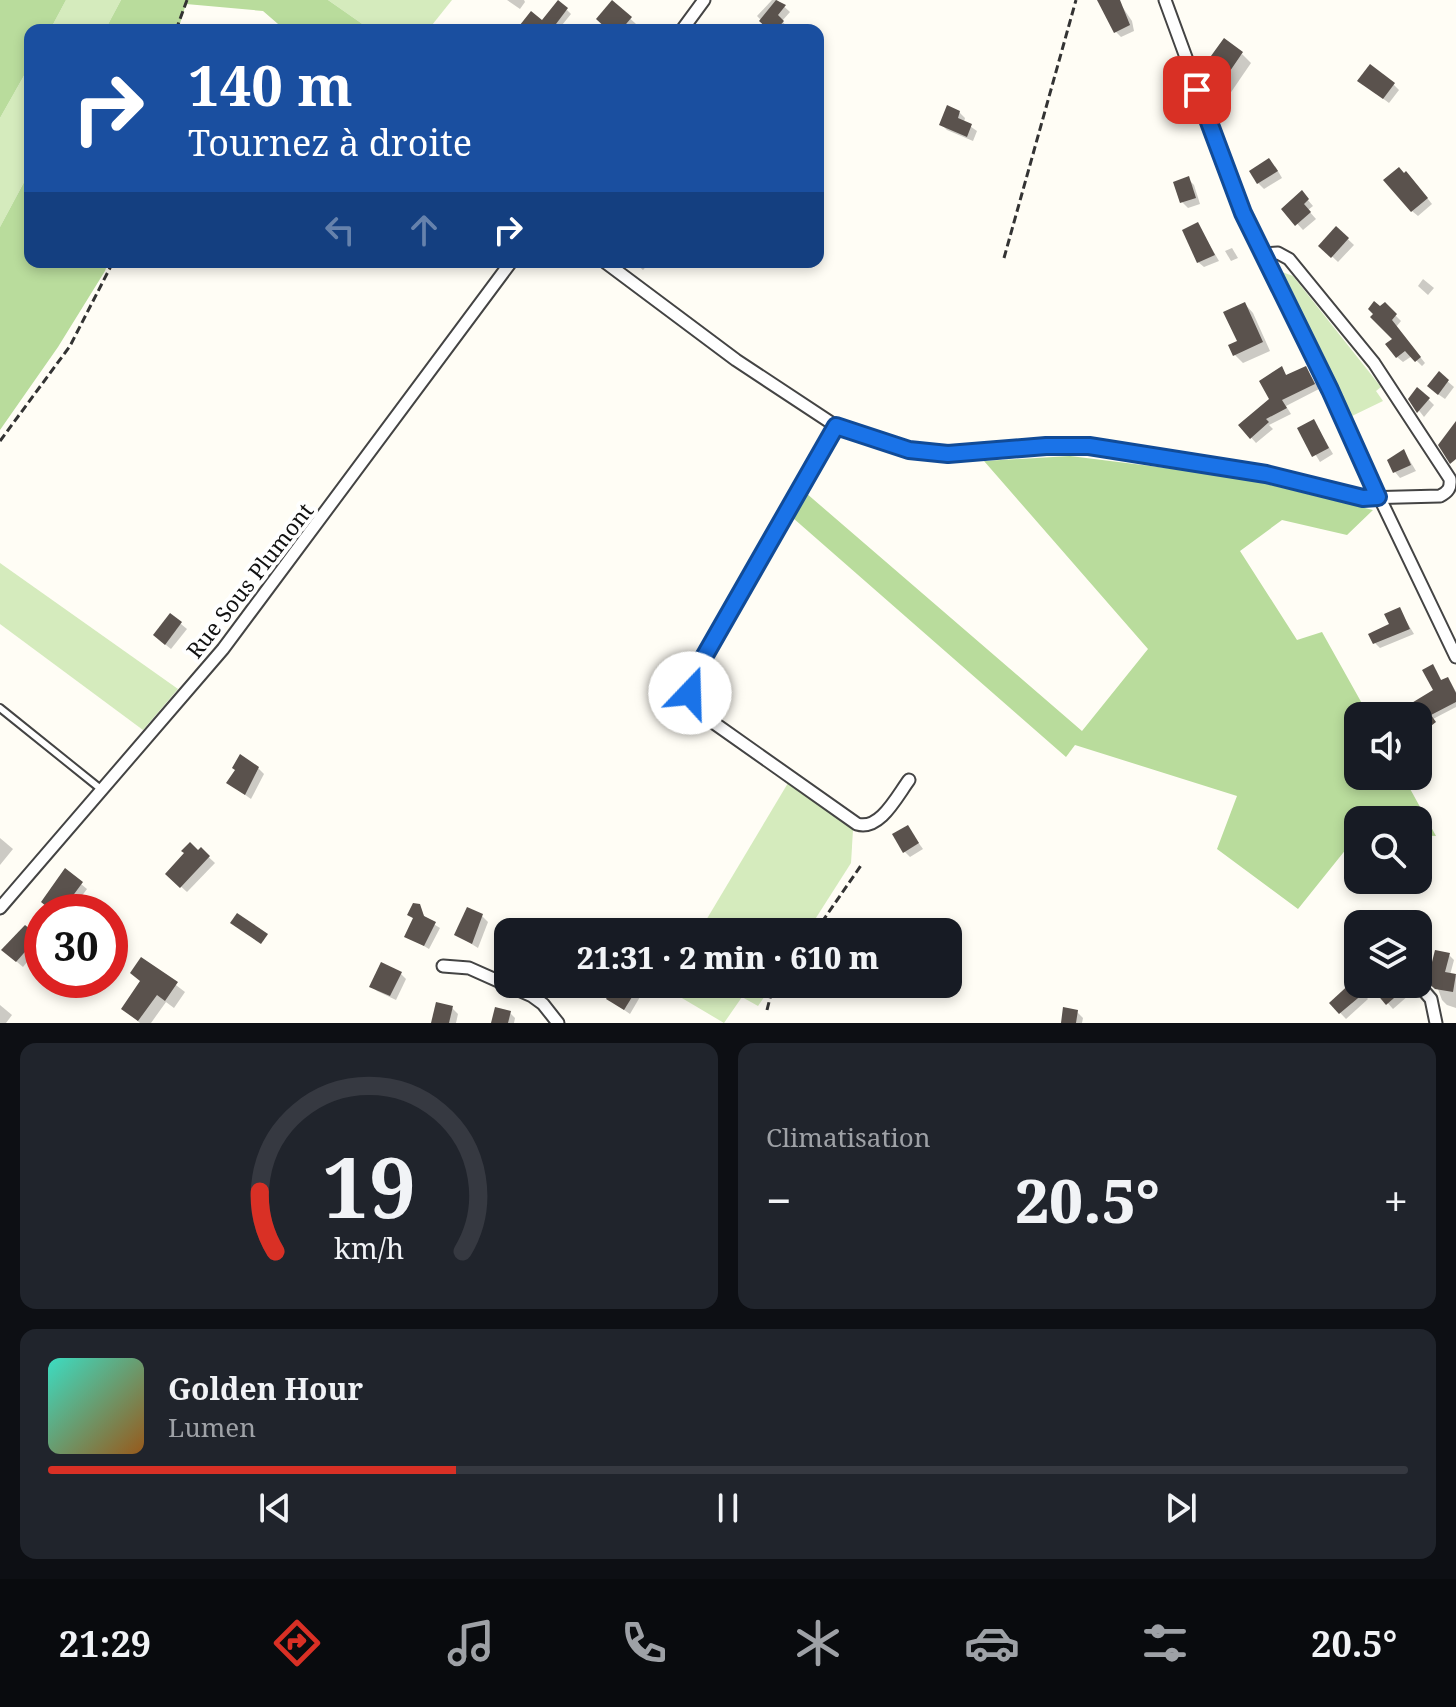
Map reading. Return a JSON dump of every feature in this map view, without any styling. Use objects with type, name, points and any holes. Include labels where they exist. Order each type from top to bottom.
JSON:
[{"type":"street","points":[[686,24],[704,0]]},
{"type":"street","points":[[1165,0],[1229,181],[1378,497],[1452,639],[1456,657]]},
{"type":"street","points":[[613,268],[747,368],[836,426],[909,450],[948,454],[1046,446],[1089,446],[1266,474],[1363,498],[1440,496],[1449,489],[1450,479],[1355,337],[1289,259],[1278,253],[1265,254]]},
{"type":"street","name":"Rue Sous Plumont","points":[[0,908],[223,649],[507,268]]},
{"type":"street","points":[[836,426],[692,678],[690,693],[697,711],[864,827],[876,823],[909,780]]},
{"type":"street","points":[[443,966],[469,968],[532,996],[558,1023]]},
{"type":"street","points":[[1430,998],[1436,1023]]},
{"type":"lane","points":[[0,708],[102,790]]},
{"type":"path","points":[[178,24],[187,0]]},
{"type":"path","points":[[1004,258],[1076,0]]},
{"type":"path","points":[[0,441],[70,346],[110,268]]},
{"type":"path","points":[[825,918],[862,864]]},
{"type":"path","points":[[767,1010],[770,998]]},
{"type":"green space","points":[[0,0],[66,0],[53,24],[24,24],[24,76],[0,118]]},
{"type":"green space","points":[[66,0],[121,0],[108,24],[53,24]]},
{"type":"green space","points":[[121,0],[328,0],[362,24],[278,24],[263,11],[186,4],[180,24],[108,24]]},
{"type":"green space","points":[[328,0],[452,0],[433,24],[362,24]]},
{"type":"green space","points":[[24,76],[24,182],[0,227],[0,118]]},
{"type":"green space","points":[[24,182],[24,268],[106,268],[58,347],[0,430],[0,227]]},
{"type":"green space","points":[[1282,272],[1293,276],[1381,387],[1376,391],[1383,401],[1352,416]]},
{"type":"green space","points":[[1070,456],[1239,477],[1373,510],[1347,535],[1282,520],[1240,551],[1297,640],[1322,632],[1361,702],[1344,702],[1344,790],[1411,790],[1420,806],[1344,806],[1344,852],[1298,909],[1217,849],[1237,796],[1075,745],[1066,757],[793,518],[806,493],[1082,731],[1148,649],[984,461]]},
{"type":"green space","points":[[0,563],[178,689],[143,730],[0,624]]},
{"type":"green space","points":[[788,783],[853,830],[851,863],[816,918],[707,918]]},
{"type":"green space","points":[[682,998],[741,998],[724,1023]]},
{"type":"green space","points":[[744,998],[763,998],[758,1006]]},
{"type":"building","points":[[558,0],[568,8],[556,24],[521,24],[531,11],[542,20]]},
{"type":"building","points":[[612,0],[632,17],[626,24],[601,24],[596,19]]},
{"type":"building","points":[[776,0],[786,5],[778,15],[784,21],[781,24],[762,24],[759,21]]},
{"type":"building","points":[[1097,0],[1120,0],[1130,25],[1114,33]]},
{"type":"building","points":[[1224,38],[1243,52],[1217,90],[1206,83],[1210,77],[1207,74],[1209,71],[1203,67]]},
{"type":"building","points":[[1370,64],[1395,83],[1383,99],[1357,81]]},
{"type":"building","points":[[947,105],[960,111],[958,118],[972,124],[967,137],[939,125]]},
{"type":"building","points":[[1269,158],[1278,171],[1257,184],[1249,171]]},
{"type":"building","points":[[1399,167],[1428,198],[1411,212],[1383,180]]},
{"type":"building","points":[[1189,176],[1196,198],[1180,203],[1173,182]]},
{"type":"building","points":[[1302,190],[1309,199],[1304,204],[1311,212],[1295,226],[1281,209]]},
{"type":"building","points":[[1198,222],[1215,255],[1197,263],[1182,230]]},
{"type":"building","points":[[1336,226],[1349,238],[1331,258],[1318,246]]},
{"type":"building","points":[[1374,301],[1380,306],[1385,302],[1397,314],[1392,320],[1421,357],[1415,362],[1405,351],[1396,358],[1385,344],[1392,339],[1370,317],[1373,314],[1368,309]]},
{"type":"building","points":[[1245,302],[1263,342],[1233,356],[1228,345],[1237,341],[1223,312]]},
{"type":"building","points":[[1282,366],[1286,375],[1306,366],[1315,384],[1282,400],[1287,408],[1266,419],[1269,422],[1250,439],[1238,425],[1269,399],[1259,381]]},
{"type":"building","points":[[1439,371],[1449,380],[1438,395],[1427,386]]},
{"type":"building","points":[[1417,387],[1430,398],[1417,413],[1408,399]]},
{"type":"building","points":[[1314,419],[1329,448],[1312,457],[1297,428]]},
{"type":"building","points":[[1456,421],[1456,459],[1450,464],[1438,445]]},
{"type":"building","points":[[1404,449],[1411,465],[1393,473],[1387,460]]},
{"type":"building","points":[[1400,607],[1410,629],[1373,644],[1368,634],[1389,624],[1384,614]]},
{"type":"building","points":[[170,613],[182,622],[165,645],[153,635]]},
{"type":"building","points":[[1433,664],[1441,680],[1448,677],[1456,693],[1456,702],[1432,714],[1432,702],[1413,702],[1433,690],[1422,670]]},
{"type":"building","points":[[240,754],[259,767],[245,795],[226,783],[235,770],[232,768]]},
{"type":"building","points":[[908,825],[919,843],[903,853],[892,834]]},
{"type":"building","points":[[190,842],[210,856],[180,888],[165,874]]},
{"type":"building","points":[[65,868],[83,882],[74,894],[47,894]]},
{"type":"building","points":[[413,903],[420,904],[424,916],[436,922],[424,946],[404,937],[413,918],[407,915]]},
{"type":"building","points":[[467,907],[483,914],[472,944],[454,935]]},
{"type":"building","points":[[237,913],[268,934],[261,944],[230,923]]},
{"type":"building","points":[[24,926],[24,953],[16,962],[1,950]]},
{"type":"building","points":[[1435,950],[1450,953],[1445,972],[1456,974],[1453,992],[1432,986]]},
{"type":"building","points":[[141,957],[178,982],[165,1001],[157,995],[138,1021],[121,1009],[140,981],[130,973]]},
{"type":"building","points":[[381,962],[402,972],[390,996],[369,987]]},
{"type":"building","points":[[1344,989],[1344,998],[1358,998],[1339,1014],[1329,1003]]},
{"type":"building","points":[[607,998],[631,998],[624,1010]]},
{"type":"building","points":[[1380,998],[1394,998],[1386,1005]]},
{"type":"building","points":[[436,1002],[453,1006],[449,1023],[431,1023]]},
{"type":"building","points":[[495,1007],[511,1011],[508,1023],[491,1023]]},
{"type":"building","points":[[1063,1007],[1078,1010],[1076,1023],[1061,1023]]},
{"type":"route","points":[[690,693],[692,678],[836,426],[909,450],[948,454],[1046,446],[1089,446],[1266,474],[1363,498],[1378,497],[1330,390],[1243,213],[1197,90]]}]
